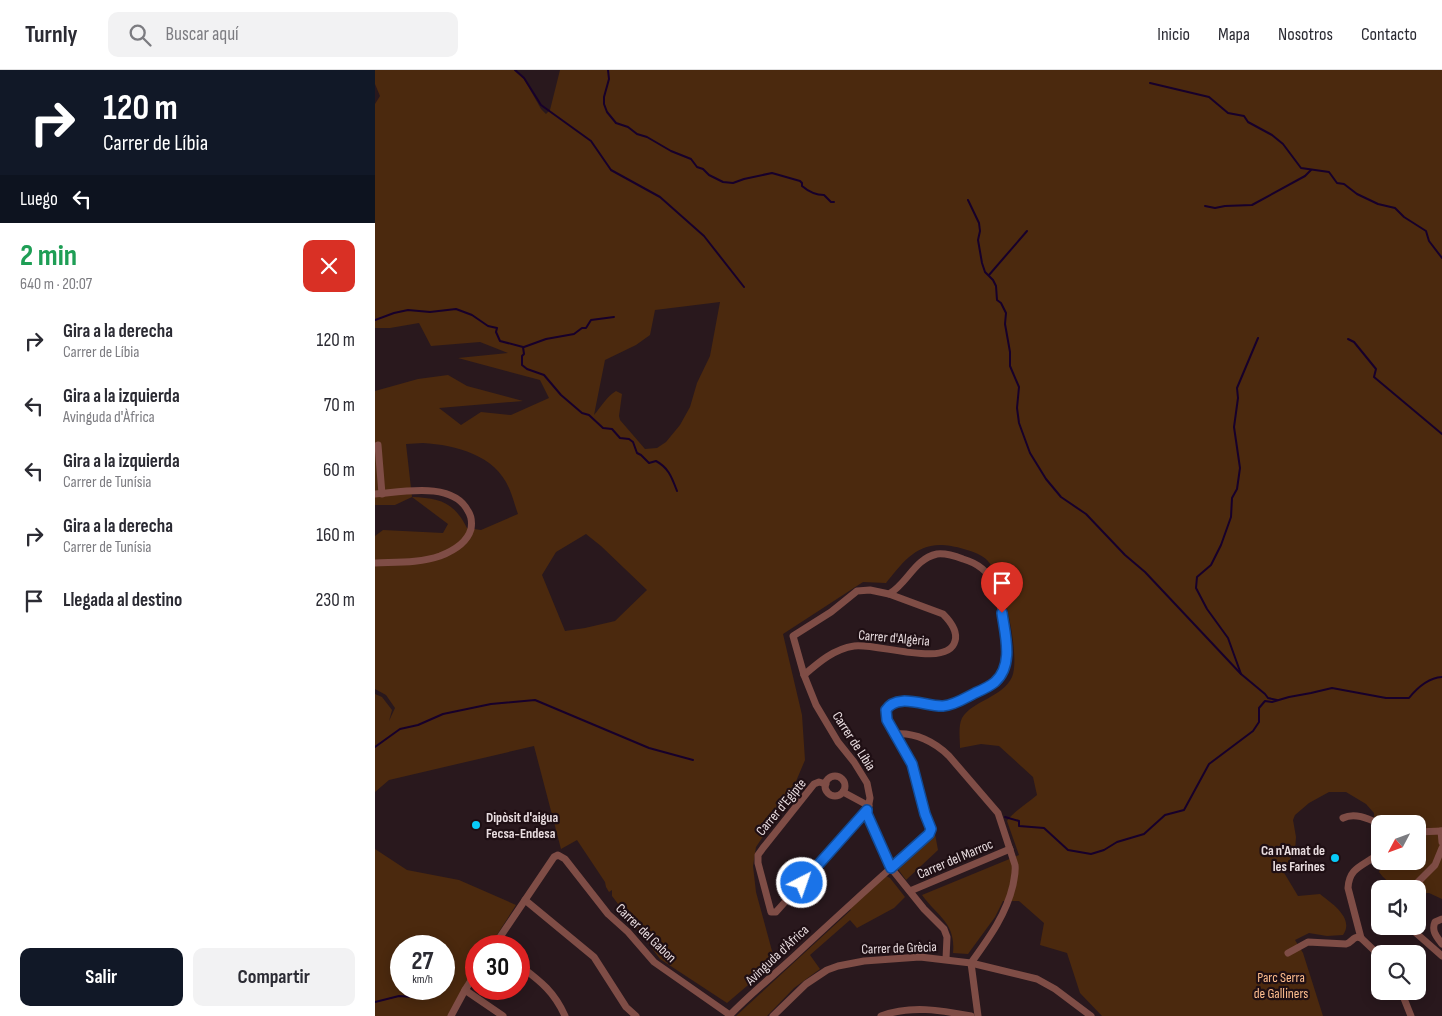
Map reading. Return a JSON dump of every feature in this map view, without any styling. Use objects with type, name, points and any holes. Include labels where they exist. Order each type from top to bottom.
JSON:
[{"type":"street","points":[[375,563],[441,556],[462,544],[471,528],[471,517],[467,508],[461,501],[452,496],[427,490],[378,494],[378,445]]},
{"type":"street","points":[[889,594],[901,585],[918,564],[928,557],[941,554],[950,555],[976,564],[987,573],[998,593],[1007,650],[1004,668],[996,681],[946,706],[901,701],[890,705],[886,710],[885,716],[895,734],[907,734],[928,740],[940,747],[997,810],[1010,849],[1016,871],[1005,912],[971,962],[978,1016]]},
{"type":"street","name":"Carrer de Líbia","points":[[889,594],[870,590],[857,591],[831,612],[793,636],[810,691],[839,742],[867,783],[869,790],[867,814],[891,868],[944,929],[947,937],[946,959]]},
{"type":"street","name":"Carrer d'Algèria","points":[[804,674],[825,658],[855,645],[931,654],[946,651],[953,646],[956,637],[948,619],[943,614],[889,594]]},
{"type":"street","name":"Avinguda d'Àfrica","points":[[729,1015],[931,831],[912,764],[895,734]]},
{"type":"street","points":[[837,776],[844,781],[843,792],[833,796],[827,791],[825,784],[830,778],[837,776]]},
{"type":"street","name":"Carrer d'Egipte","points":[[825,784],[819,782],[814,784],[758,856],[760,872],[771,912],[776,912],[868,808]]},
{"type":"street","points":[[843,792],[868,808]]},
{"type":"street","points":[[1343,818],[1353,816],[1371,820]]},
{"type":"street","points":[[1426,832],[1441,831],[1442,842]]},
{"type":"street","points":[[1420,880],[1435,865],[1442,848]]},
{"type":"street","name":"Carrer del Marroc","points":[[910,892],[1010,849]]},
{"type":"street","name":"Carrer del Gabon","points":[[525,900],[554,857],[559,854],[608,914],[623,926],[654,962],[729,1015]]},
{"type":"street","points":[[1371,859],[1353,871],[1348,880],[1350,897],[1361,938],[1371,947]]},
{"type":"street","points":[[501,935],[525,900],[594,957],[626,1008],[636,1016]]},
{"type":"street","points":[[1442,919],[1435,922],[1433,928],[1442,944]]},
{"type":"street","points":[[1418,935],[1442,956]]},
{"type":"street","points":[[1288,952],[1308,942],[1346,944],[1354,938],[1361,938]]},
{"type":"street","name":"Carrer de Grècia","points":[[773,1016],[806,984],[827,970],[837,966],[864,961],[921,957],[971,962],[1043,982],[1091,1016]]},
{"type":"street","points":[[530,973],[551,992],[565,1016]]},
{"type":"street","points":[[451,1016],[465,990]]},
{"type":"street","points":[[480,1000],[503,1016]]},
{"type":"street","points":[[1405,1000],[1411,1016]]},
{"type":"street","points":[[881,1016],[901,1010],[917,1009],[971,1016]]},
{"type":"green space","name":"Parc Serra de Galliners","points":[[375,70],[514,70],[524,79],[541,109],[546,114],[550,110],[560,70],[1442,70],[1442,899],[1426,893],[1426,880],[1387,880],[1379,872],[1380,870],[1426,870],[1426,815],[1374,815],[1366,804],[1346,792],[1329,792],[1309,803],[1295,815],[1293,820],[1296,837],[1295,851],[1283,871],[1298,896],[1320,894],[1340,911],[1346,923],[1343,935],[1327,936],[1309,933],[1295,940],[1303,953],[1323,1016],[1102,1016],[1080,993],[1067,953],[1040,945],[1044,923],[1019,901],[1003,901],[995,917],[968,954],[953,953],[952,934],[949,927],[922,895],[1019,855],[1007,821],[1017,810],[1037,795],[1033,777],[999,746],[981,744],[960,748],[962,718],[973,707],[1008,684],[1014,667],[1014,652],[1009,617],[999,582],[993,569],[987,560],[978,554],[945,545],[931,546],[915,552],[886,583],[863,582],[783,634],[802,715],[805,760],[789,798],[756,847],[753,866],[756,892],[775,962],[727,1003],[660,959],[612,896],[612,890],[609,892],[605,882],[577,840],[561,849],[534,746],[389,780],[375,792],[375,694],[382,697],[392,710],[389,721],[395,708],[386,695],[375,689],[375,536],[383,530],[443,533],[448,524],[412,497],[395,505],[375,505],[375,391],[418,379],[448,375],[467,386],[523,401],[439,408],[461,425],[481,412],[511,415],[549,398],[540,380],[458,358],[508,353],[480,342],[431,346],[419,323],[390,328],[375,328],[375,104],[380,96],[375,84]],"holes":[[[720,302],[710,356],[697,383],[690,407],[680,425],[666,442],[657,448],[645,449],[620,420],[622,394],[616,391],[613,393],[594,415],[605,360],[636,345],[650,335],[655,310]],[[423,443],[448,446],[461,449],[484,460],[503,477],[518,514],[481,530],[467,528],[457,512],[445,503],[438,500],[412,497],[406,444]],[[586,534],[647,590],[615,621],[565,631],[542,575],[556,552]]]},
{"type":"green space","points":[[935,834],[938,850],[906,880],[898,869],[899,866]]},
{"type":"green space","points":[[375,849],[407,870],[459,880],[516,905],[497,935],[465,935],[465,987],[448,1016],[375,1016]]},
{"type":"green space","points":[[886,876],[890,878],[905,897],[894,908],[857,928],[850,920],[810,955],[820,969],[794,988],[767,1016],[736,1016],[851,910]]},
{"type":"waterway","points":[[515,70],[524,78],[541,105],[591,141],[611,170],[660,197],[704,236],[744,287]]},
{"type":"waterway","points":[[608,70],[609,79],[604,104],[607,112],[616,123],[628,127],[637,134],[691,159],[697,167],[723,182],[733,183],[772,173],[800,181],[807,190],[815,194],[824,195],[831,202],[834,202]]},
{"type":"waterway","points":[[1150,83],[1209,97],[1228,113],[1244,116],[1248,122],[1272,135],[1283,144],[1301,168],[1329,172],[1337,183],[1344,184],[1357,194],[1378,204],[1395,208],[1404,217],[1426,231],[1429,241],[1442,258]]},
{"type":"waterway","points":[[1205,206],[1215,208],[1252,205],[1305,176],[1311,170]]},
{"type":"waterway","points":[[968,200],[979,223],[978,240],[985,272],[993,280],[996,286],[997,300],[1001,303],[1006,313],[1005,324],[1010,352],[1010,366],[1019,387],[1017,408],[1019,423],[1030,453],[1046,479],[1061,497],[1086,514],[1125,555],[1145,572],[1241,674]]},
{"type":"waterway","points":[[989,275],[1027,231]]},
{"type":"waterway","points":[[375,320],[408,310],[430,312],[456,309],[472,315],[488,326],[497,328],[496,332],[500,341],[523,347],[522,365],[527,369],[544,375],[561,395],[582,413],[589,415],[603,428],[612,429],[620,438],[629,439],[633,442],[637,453],[649,463],[656,461],[664,467],[677,491]]},
{"type":"waterway","points":[[524,347],[546,339],[574,334],[582,328],[586,328],[591,320],[614,317]]},
{"type":"waterway","points":[[1258,338],[1237,388],[1238,398],[1234,427],[1240,468],[1237,489],[1232,498],[1231,517],[1221,545],[1211,565],[1197,577],[1196,588],[1207,609],[1228,638],[1241,674],[1268,698],[1277,700]]},
{"type":"waterway","points":[[1348,339],[1354,342],[1376,369],[1374,377],[1442,434]]},
{"type":"waterway","points":[[1005,817],[1019,821],[1019,826],[1044,828],[1068,850],[1091,854],[1104,850],[1117,842],[1144,834],[1165,815],[1184,810],[1209,764],[1253,731],[1259,722],[1259,708],[1265,701],[1272,702],[1332,688],[1386,698],[1409,698],[1423,684],[1432,679],[1442,677]]},
{"type":"waterway","points":[[375,747],[400,729],[418,725],[443,714],[491,704],[535,700],[649,748],[693,760]]},
{"type":"waterway","points":[[375,1002],[390,998]]},
{"type":"place","name":"Dipòsit d'aigua Fecsa-Endesa","points":[[476,825]]},
{"type":"place","name":"Ca n'Amat de les Farines","points":[[1335,858]]},
{"type":"route","points":[[802,883],[867,810],[867,814],[891,868],[929,834],[931,829],[925,814],[912,764],[887,720],[885,713],[887,707],[901,701],[941,706],[950,705],[993,684],[1003,672],[1006,663],[1007,650],[1002,613]]}]
